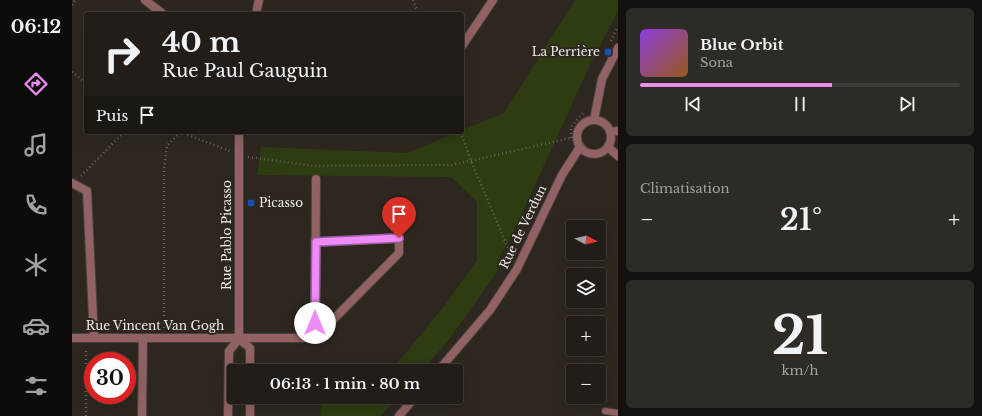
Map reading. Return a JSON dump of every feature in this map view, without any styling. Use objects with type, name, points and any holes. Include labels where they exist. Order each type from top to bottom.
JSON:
[{"type":"street","points":[[145,0],[160,12]]},
{"type":"street","points":[[256,12],[259,0]]},
{"type":"street","points":[[464,43],[494,0]]},
{"type":"street","points":[[594,120],[602,79],[618,48]]},
{"type":"street","points":[[594,120],[604,123],[614,131],[608,147],[599,153],[594,154],[584,151],[574,138],[584,123],[594,120]]},
{"type":"street","name":"Rue Pablo Picasso","points":[[239,134],[239,339]]},
{"type":"street","name":"Rue de Verdun","points":[[444,364],[490,310],[517,269],[562,175],[580,147]]},
{"type":"street","points":[[608,147],[618,156]]},
{"type":"street","points":[[315,338],[316,179]]},
{"type":"street","points":[[73,183],[87,191],[90,338]]},
{"type":"street","points":[[315,338],[399,253],[399,238],[316,242]]},
{"type":"street","name":"Rue Vincent Van Gogh","points":[[72,338],[315,338]]},
{"type":"street","points":[[142,416],[143,338]]},
{"type":"street","points":[[228,416],[229,351],[239,339],[250,348],[250,364]]},
{"type":"street","points":[[250,404],[250,416]]},
{"type":"street","points":[[401,415],[410,404]]},
{"type":"lane","points":[[605,411],[618,413]]},
{"type":"path","points":[[72,4],[75,0]]},
{"type":"path","points":[[413,0],[417,12]]},
{"type":"path","points":[[610,41],[618,26]]},
{"type":"path","points":[[72,72],[84,81]]},
{"type":"path","points":[[570,145],[574,138],[572,127],[589,107]]},
{"type":"path","points":[[73,183],[122,134]]},
{"type":"path","points":[[164,338],[164,169],[167,146],[178,134]]},
{"type":"path","points":[[185,134],[240,156],[314,166],[452,165],[574,138]]},
{"type":"path","points":[[462,134],[471,161],[512,256],[514,251]]},
{"type":"path","points":[[86,416],[90,338]]},
{"type":"green space","points":[[575,0],[618,0],[618,11],[589,67],[514,231],[500,256],[497,272],[448,341],[427,364],[396,364],[446,304],[477,260],[477,202],[451,177],[257,175],[261,147],[408,153],[453,134],[464,134],[464,127],[465,129],[504,113]]},
{"type":"green space","points":[[391,404],[380,416],[320,416],[321,405]]},
{"type":"place","name":"La Perrière","points":[[608,52]]},
{"type":"place","name":"Picasso","points":[[251,203]]},
{"type":"route","points":[[315,323],[316,242],[399,238]]}]
